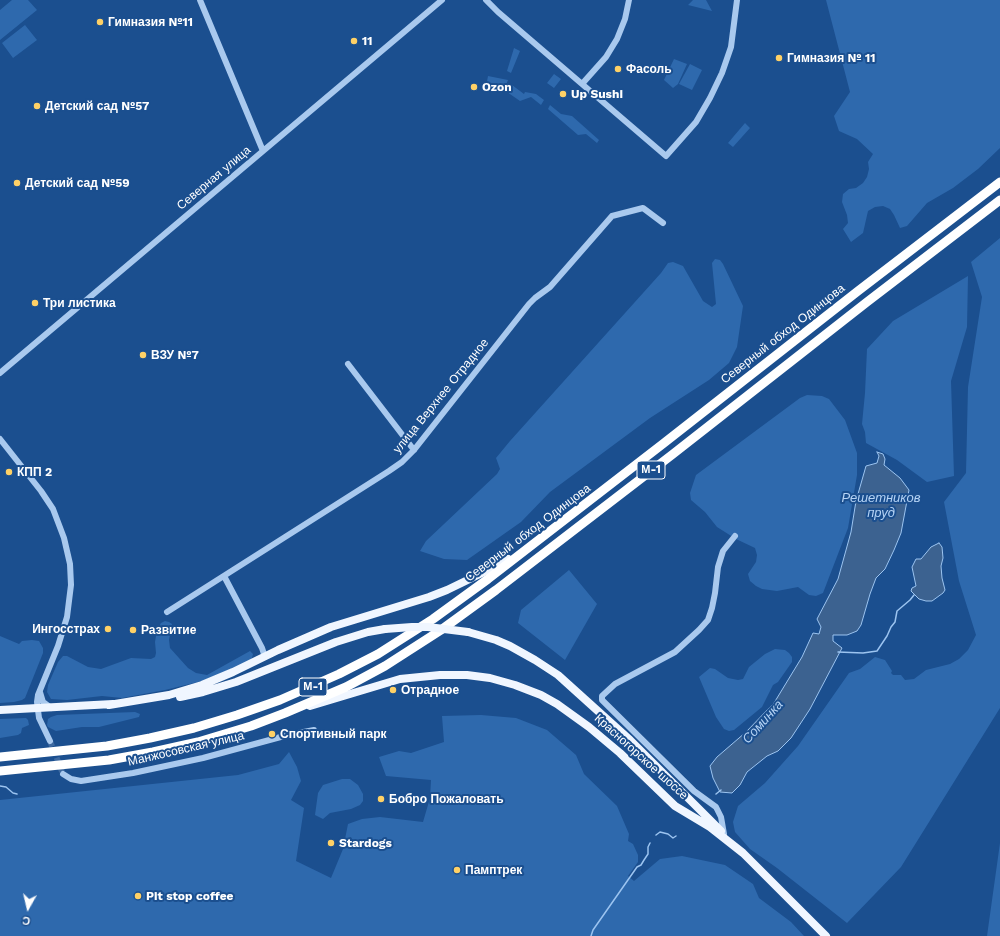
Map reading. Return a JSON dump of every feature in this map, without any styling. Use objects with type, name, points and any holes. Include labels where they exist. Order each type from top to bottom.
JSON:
[{"type":"highway","name":"Северный обход Одинцова","points":[[0,757],[107,746],[194,728],[237,715],[302,692],[358,665],[415,632],[452,606],[1000,182]]},
{"type":"highway","name":"Северный обход Одинцова","points":[[0,771],[102,761],[146,754],[198,742],[252,726],[321,698],[365,677],[404,655],[441,630],[602,509],[855,311],[1000,200]]},
{"type":"main road","points":[[109,705],[153,698],[186,690],[218,679],[331,627],[429,597],[465,582],[499,565],[533,544],[548,532]]},
{"type":"main road","points":[[0,710],[109,705],[165,700],[203,692],[236,682],[336,642],[368,632],[385,629],[420,627],[468,632],[496,640],[510,646],[558,675],[630,740],[742,853]]},
{"type":"main road","name":"Красногорское шоссе","points":[[285,713],[400,679],[458,674],[483,676],[515,685],[548,698],[578,718],[605,739],[684,812],[710,827],[742,853],[826,936]]},
{"type":"street","points":[[200,0],[263,151]]},
{"type":"street","name":"Северная улица","points":[[0,373],[442,0]]},
{"type":"street","points":[[486,0],[498,12],[666,156],[696,122],[710,98],[722,72],[731,48],[737,0]]},
{"type":"street","points":[[582,84],[606,57],[617,39],[625,19],[629,0]]},
{"type":"street","name":"улица Верхнее Отрадное","points":[[167,612],[402,462],[414,450],[529,304],[550,287],[612,216],[643,208],[663,223]]},
{"type":"street","points":[[348,364],[414,450]]},
{"type":"street","points":[[0,440],[41,491],[53,509],[63,534],[70,564],[71,586],[67,617],[37,702],[39,718],[50,741]]},
{"type":"street","points":[[724,834],[721,817],[716,807],[694,791],[602,700],[602,696],[615,684],[675,652],[708,620],[712,608],[718,567],[723,551],[735,536]]},
{"type":"street","points":[[224,576],[262,648],[265,657]]},
{"type":"street","points":[[42,686],[40,695],[41,698],[46,705],[51,708]]},
{"type":"street","name":"Манжосовская улица","points":[[64,774],[71,779],[81,781],[133,773],[203,758],[288,735],[314,730]]},
{"type":"shaded area","points":[[12,0],[28,0],[37,10],[0,40],[0,10]]},
{"type":"shaded area","points":[[693,0],[706,0],[712,11],[688,5]]},
{"type":"shaded area","points":[[826,0],[1000,0],[1000,148],[978,169],[953,188],[927,203],[907,226],[900,228],[890,209],[883,206],[875,207],[868,211],[863,233],[851,242],[843,229],[848,223],[847,215],[842,202],[843,194],[849,189],[856,188],[863,183],[867,177],[869,169],[868,162],[873,154],[857,139],[839,131],[834,116],[850,92]]},
{"type":"shaded area","points":[[25,25],[37,40],[13,58],[2,43]]},
{"type":"shaded area","points":[[514,48],[520,51],[511,73],[507,71]]},
{"type":"shaded area","points":[[674,59],[687,64],[678,84],[673,88],[664,80]]},
{"type":"shaded area","points":[[690,64],[702,70],[692,90],[679,84]]},
{"type":"shaded area","points":[[554,74],[561,79],[554,88],[547,83]]},
{"type":"shaded area","points":[[488,76],[508,80],[503,92],[486,87]]},
{"type":"shaded area","points":[[512,85],[524,94],[525,92],[536,94],[544,100],[541,105],[531,97],[520,101],[507,92]]},
{"type":"shaded area","points":[[550,105],[561,114],[572,116],[599,140],[597,143],[586,134],[578,135],[548,109]]},
{"type":"shaded area","points":[[745,123],[750,128],[733,147],[728,143]]},
{"type":"shaded area","points":[[1000,238],[1000,708],[901,867],[847,923],[777,868],[750,849],[735,832],[733,822],[738,806],[765,783],[798,746],[849,673],[860,669],[875,657],[885,660],[893,675],[901,675],[905,680],[914,679],[926,670],[950,664],[959,659],[968,650],[976,635],[959,581],[944,502],[966,473],[968,387],[982,297],[971,262]]},
{"type":"shaded area","points":[[715,259],[720,260],[723,264],[743,306],[737,347],[729,363],[709,380],[650,418],[550,492],[521,522],[467,560],[444,559],[420,551],[426,541],[497,474],[500,469],[496,458],[661,273],[668,263],[673,262],[683,266],[703,301],[712,307],[716,304],[712,263]]},
{"type":"shaded area","points":[[968,276],[967,327],[951,381],[954,476],[927,482],[897,460],[866,443],[865,432],[862,424],[867,349],[893,321]]},
{"type":"shaded area","points":[[807,395],[822,396],[829,399],[845,420],[857,453],[857,475],[848,528],[823,593],[816,596],[809,595],[798,587],[777,591],[762,589],[756,586],[750,581],[748,574],[756,562],[757,555],[755,548],[736,539],[717,527],[705,512],[691,500],[690,493],[696,475],[800,398]]},
{"type":"shaded area","points":[[569,570],[597,604],[565,660],[518,623],[521,610]]},
{"type":"shaded area","points":[[165,621],[172,624],[169,640],[170,648],[188,668],[196,673],[207,675],[250,651],[253,654],[252,658],[250,661],[202,681],[165,690],[122,698],[102,696],[67,700],[51,699],[47,692],[48,685],[58,662],[63,656],[67,656],[88,667],[101,669],[131,658],[151,659],[155,657],[156,653],[155,642],[157,630],[161,623]]},
{"type":"shaded area","points":[[0,636],[19,644],[22,641],[39,641],[43,648],[43,653],[25,698],[22,700],[0,703]]},
{"type":"shaded area","points":[[775,649],[785,650],[789,653],[792,657],[792,662],[778,682],[773,685],[762,707],[734,730],[729,731],[724,729],[716,717],[699,677],[710,668],[715,669],[728,678],[738,680],[743,679],[749,667],[765,654]]},
{"type":"shaded area","points":[[135,712],[140,714],[139,717],[99,727],[82,727],[56,731],[47,725],[48,719],[57,715]]},
{"type":"shaded area","points":[[481,715],[516,718],[547,730],[576,755],[584,774],[617,806],[629,834],[628,841],[633,844],[638,855],[638,862],[628,876],[634,881],[660,859],[682,856],[725,865],[753,884],[759,898],[791,922],[804,936],[0,936],[0,800],[238,775],[279,764],[289,752],[297,767],[301,781],[291,800],[304,808],[296,861],[331,878],[343,849],[348,824],[362,819],[380,817],[423,822],[430,798],[431,780],[386,776],[379,757],[399,751],[411,753],[444,742],[442,716]]},
{"type":"shaded area","points":[[26,718],[29,725],[22,728],[21,733],[18,735],[0,738],[0,719]]},
{"type":"shaded area","points":[[342,779],[350,779],[358,785],[363,794],[363,801],[360,805],[351,809],[330,813],[323,819],[315,815],[318,793],[323,785]]},
{"type":"shaded area","points":[[1000,843],[1000,936],[987,936]]},
{"type":"water","name":"Решетников пруд","points":[[877,452],[883,454],[885,459],[884,465],[900,478],[909,490],[901,533],[885,569],[876,578],[861,625],[857,631],[847,635],[833,635],[833,641],[842,648],[810,709],[791,738],[778,751],[767,756],[747,772],[740,785],[732,793],[720,792],[713,778],[710,766],[717,757],[746,732],[774,703],[802,657],[813,633],[819,634],[821,627],[817,619],[838,579],[851,532],[856,501],[866,466],[877,463],[879,456]]},
{"type":"water","points":[[939,543],[942,547],[943,558],[941,566],[945,590],[932,601],[919,599],[911,591],[912,588],[916,586],[912,567],[916,559],[921,559],[931,547]]},
{"type":"waterway","points":[[838,652],[863,653],[877,651],[895,622],[897,611],[914,595]]},
{"type":"waterway","points":[[0,786],[6,787],[13,793],[17,794]]},
{"type":"waterway","name":"Соминка","points":[[716,794],[721,790]]},
{"type":"waterway","name":"Соминка","points":[[656,835],[660,832],[668,834],[673,838],[676,836]]},
{"type":"waterway","name":"Соминка","points":[[591,936],[593,930],[637,867],[641,865],[648,854],[648,847],[650,843]]},
{"type":"tunnel","points":[[50,741],[63,774]]},
{"type":"place","name":"Гимназия №11","points":[[100,22]]},
{"type":"place","name":"11","points":[[354,41]]},
{"type":"place","name":"Гимназия № 11","points":[[779,58]]},
{"type":"place","name":"Фасоль","points":[[618,69]]},
{"type":"place","name":"Ozon","points":[[474,87]]},
{"type":"place","name":"Up Sushi","points":[[563,94]]},
{"type":"place","name":"Детский сад №57","points":[[37,106]]},
{"type":"place","name":"Детский сад №59","points":[[17,183]]},
{"type":"place","name":"Три листика","points":[[35,303]]},
{"type":"place","name":"ВЗУ №7","points":[[143,355]]},
{"type":"place","name":"КПП 2","points":[[9,472]]},
{"type":"place","name":"Ингосстрах","points":[[108,629]]},
{"type":"place","name":"Развитие","points":[[133,630]]},
{"type":"place","name":"Отрадное","points":[[393,690]]},
{"type":"place","name":"Спортивный парк","points":[[272,734]]},
{"type":"place","name":"Бобро Пожаловать","points":[[381,799]]},
{"type":"place","name":"Stardogs","points":[[331,843]]},
{"type":"place","name":"Памптрек","points":[[457,870]]},
{"type":"place","name":"Pit stop coffee","points":[[138,896]]}]
